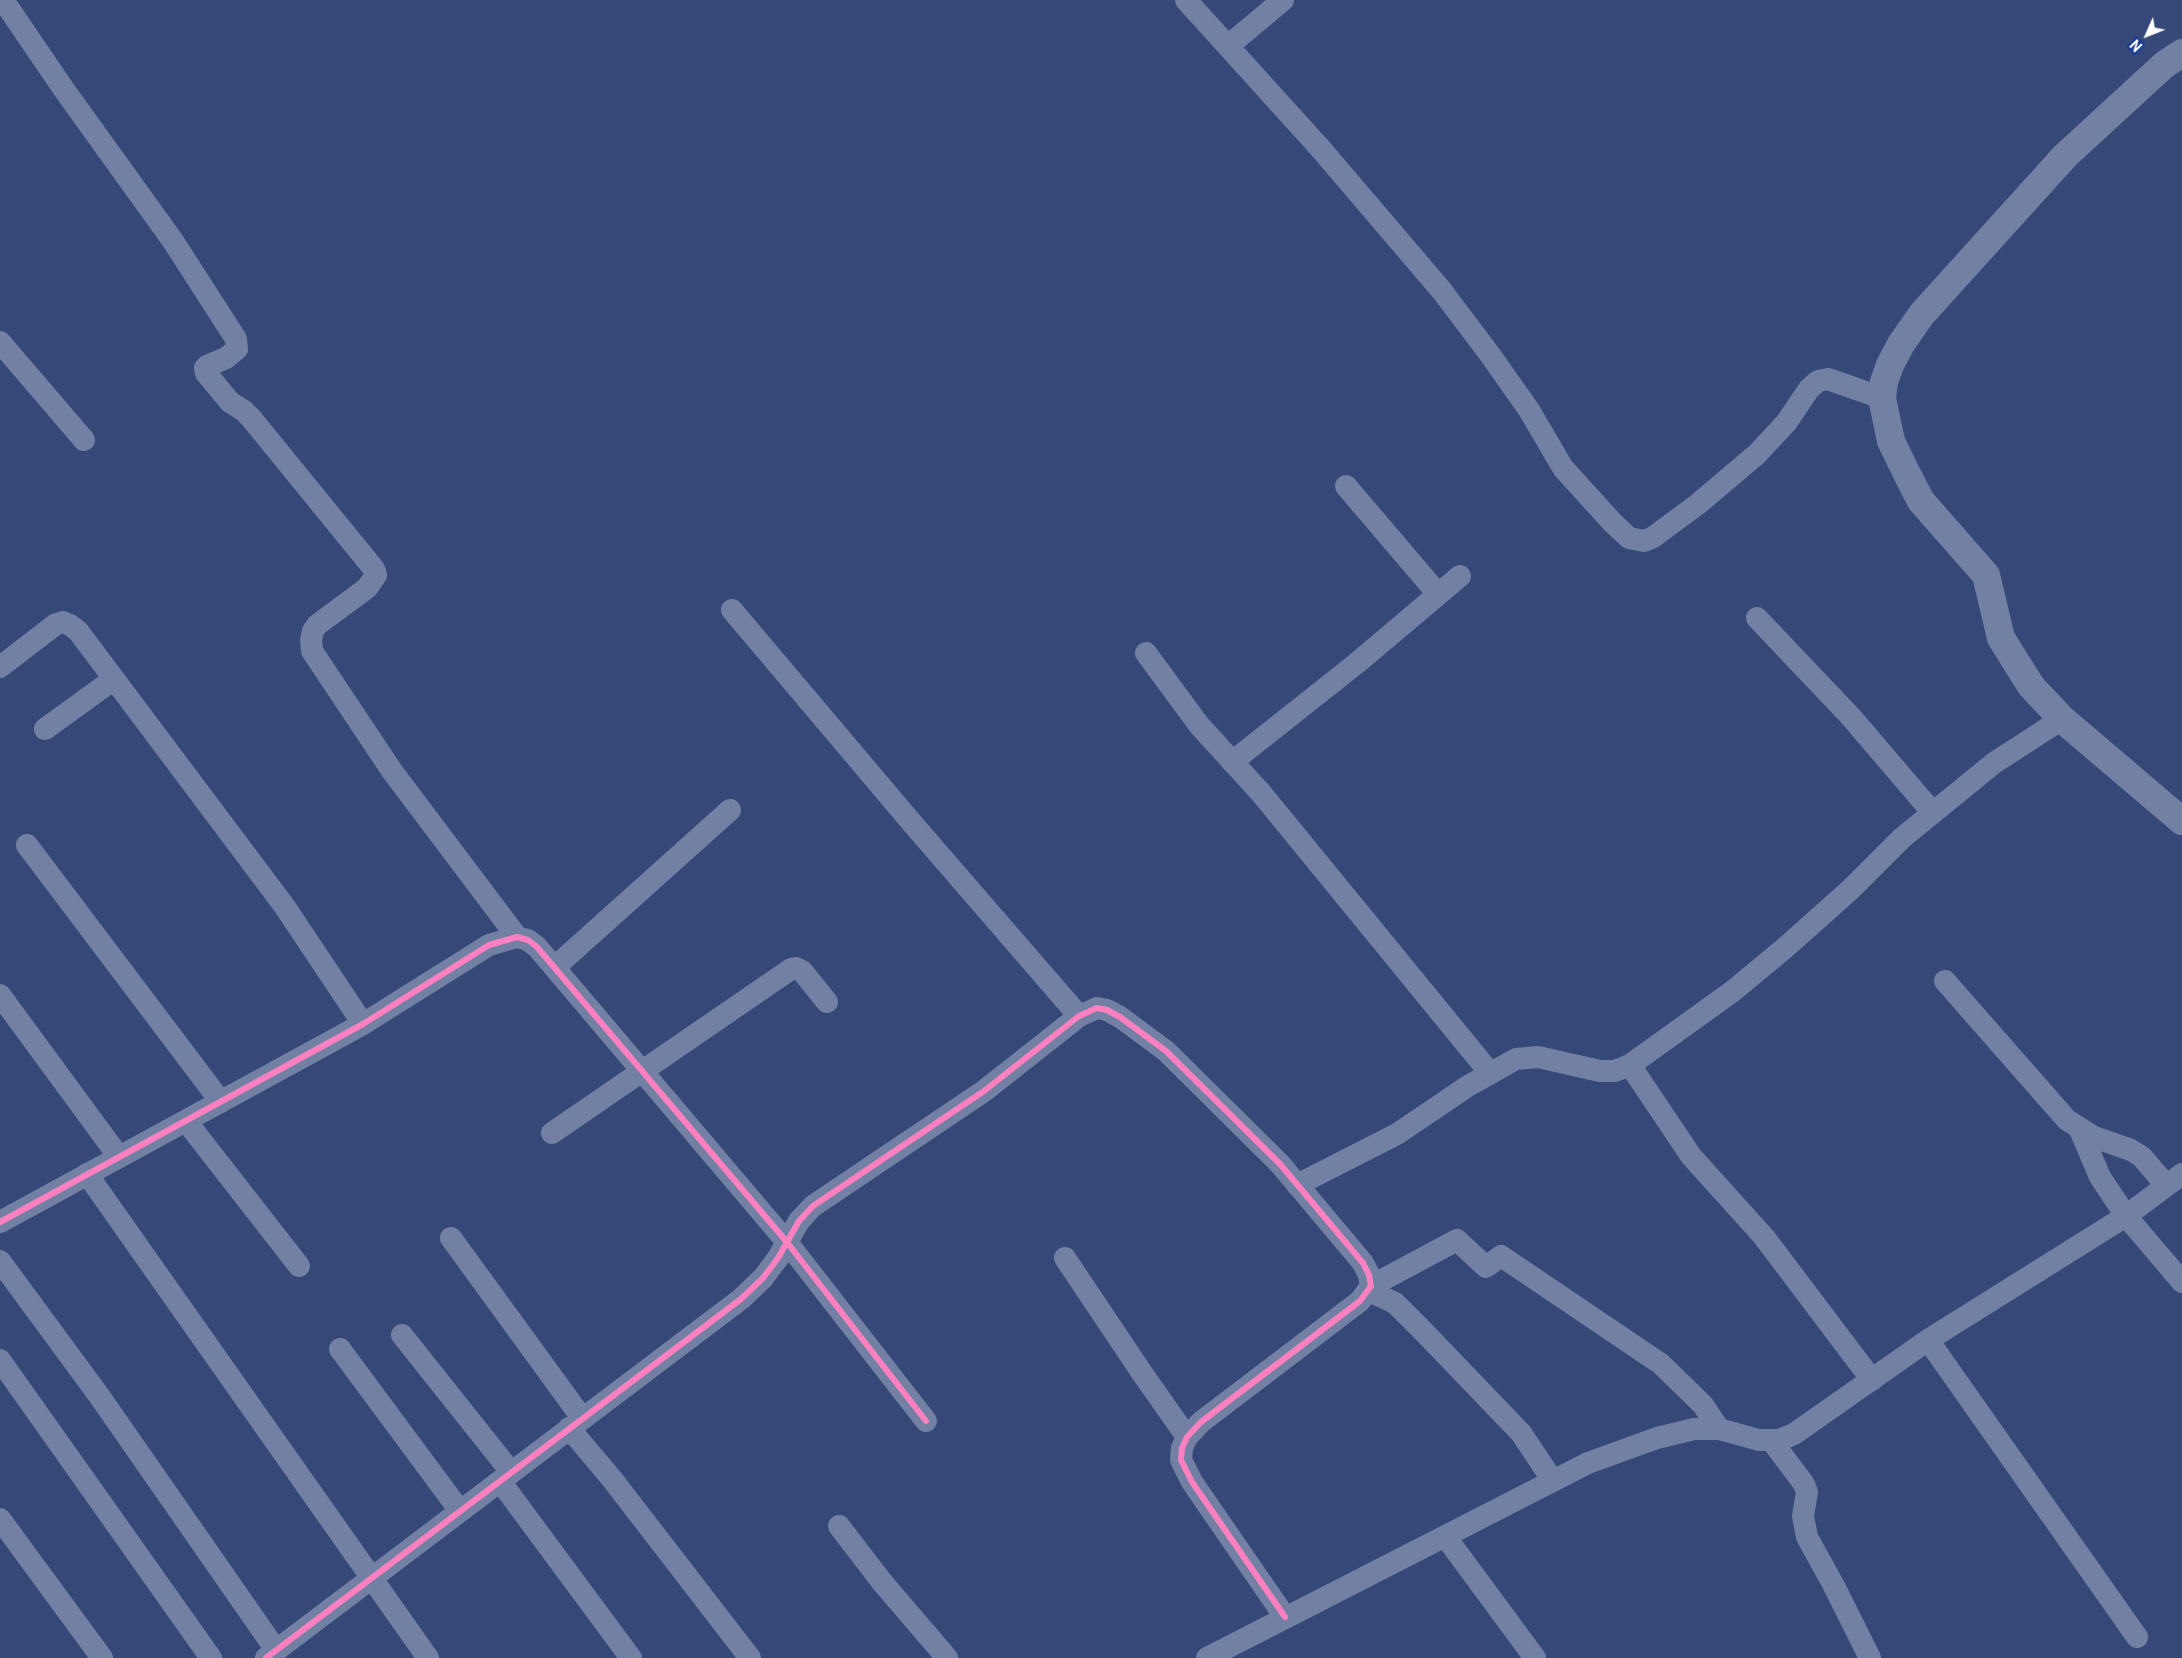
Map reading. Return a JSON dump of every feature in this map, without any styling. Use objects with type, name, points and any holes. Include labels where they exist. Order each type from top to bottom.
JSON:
[{"type":"street","points":[[3,0],[65,91],[173,241],[236,339],[237,349],[226,358],[205,368],[206,373],[230,402],[251,418],[374,569],[376,576],[367,588],[317,625],[311,640],[312,651],[392,771],[517,937]]},
{"type":"street","points":[[1186,0],[1442,290],[1492,356],[1523,402],[1563,468],[1629,538],[1644,541],[1652,538],[1698,504],[1757,454],[1786,423],[1818,381],[1828,379],[1876,396]]},
{"type":"street","points":[[1228,46],[1283,0]]},
{"type":"street","points":[[2178,810],[2062,719],[2031,686],[2001,638],[1986,575],[1921,501],[1891,441],[1876,396],[1901,344],[1922,314],[2065,156],[2164,65],[2182,53]]},
{"type":"street","points":[[0,342],[84,440]]},
{"type":"street","points":[[1346,486],[1438,594]]},
{"type":"street","points":[[1232,762],[1460,576]]},
{"type":"street","points":[[732,610],[912,823],[1079,1016]]},
{"type":"street","points":[[1757,618],[1851,717],[1933,813]]},
{"type":"street","points":[[0,667],[46,630],[63,622],[78,631],[285,907],[364,1024]]},
{"type":"street","points":[[1146,653],[1200,726],[1261,793],[1490,1072]]},
{"type":"street","points":[[45,729],[114,679]]},
{"type":"street","points":[[1298,1185],[1397,1134],[1490,1072],[1516,1059],[1538,1057],[1600,1071],[1615,1071],[1630,1066],[1733,991],[1786,947],[1851,889],[1902,838],[1994,763],[2062,719]]},
{"type":"street","points":[[555,968],[730,810]]},
{"type":"street","points":[[27,845],[221,1102]]},
{"type":"street","points":[[3,1214],[87,1174],[364,1024],[489,945],[517,937],[528,940],[537,947],[786,1241],[926,1421]]},
{"type":"street","points":[[552,1132],[791,969],[796,968],[802,971],[828,1002]]},
{"type":"street","points":[[1207,1658],[1588,1463],[1657,1438],[1694,1429],[1719,1429],[1759,1440],[1779,1440],[1794,1434],[1928,1340],[2126,1216],[2174,1180],[2132,1150],[2094,1137],[2080,1130],[2051,1103],[1945,981]]},
{"type":"street","points":[[0,995],[119,1157]]},
{"type":"street","points":[[0,1261],[100,1397],[271,1654],[575,1423],[741,1300],[778,1258],[799,1221],[813,1206],[984,1091],[1079,1016],[1097,1008],[1107,1010],[1166,1051],[1280,1164],[1363,1263],[1369,1275],[1370,1289]]},
{"type":"street","points":[[1630,1066],[1691,1156],[1764,1236],[1872,1380]]},
{"type":"street","points":[[186,1121],[299,1266]]},
{"type":"street","points":[[2080,1130],[2100,1177],[2126,1216],[2182,1282]]},
{"type":"street","points":[[87,1174],[428,1658]]},
{"type":"street","points":[[451,1238],[612,1478],[750,1658]]},
{"type":"street","points":[[1284,1617],[1192,1482],[1181,1460],[1182,1448],[1187,1437],[1201,1422],[1360,1301],[1370,1289],[1457,1240],[1486,1267],[1501,1256],[1661,1364],[1703,1406],[1719,1429]]},
{"type":"street","points":[[1065,1258],[1187,1437]]},
{"type":"street","points":[[1370,1289],[1395,1303],[1521,1433],[1553,1481]]},
{"type":"street","points":[[402,1335],[505,1477],[631,1658]]},
{"type":"street","points":[[1928,1340],[2137,1637]]},
{"type":"street","points":[[340,1349],[460,1511]]},
{"type":"street","points":[[0,1360],[211,1658]]},
{"type":"street","points":[[1771,1440],[1804,1484],[1807,1492],[1803,1516],[1807,1537],[1870,1658]]},
{"type":"street","points":[[0,1519],[102,1658]]},
{"type":"street","points":[[839,1526],[882,1582],[947,1658]]},
{"type":"street","points":[[1445,1536],[1535,1658]]},
{"type":"cycle path","points":[[0,1222],[363,1024],[489,945],[517,937],[528,940],[537,947],[786,1241],[926,1421]]},
{"type":"cycle path","points":[[266,1658],[741,1299],[763,1278],[778,1258],[799,1221],[813,1206],[984,1091],[1079,1016],[1097,1008],[1107,1010],[1120,1017],[1166,1051],[1280,1164],[1363,1263],[1369,1275],[1371,1286],[1360,1301],[1201,1422],[1187,1437],[1182,1448],[1181,1460],[1192,1482],[1285,1617]]}]
